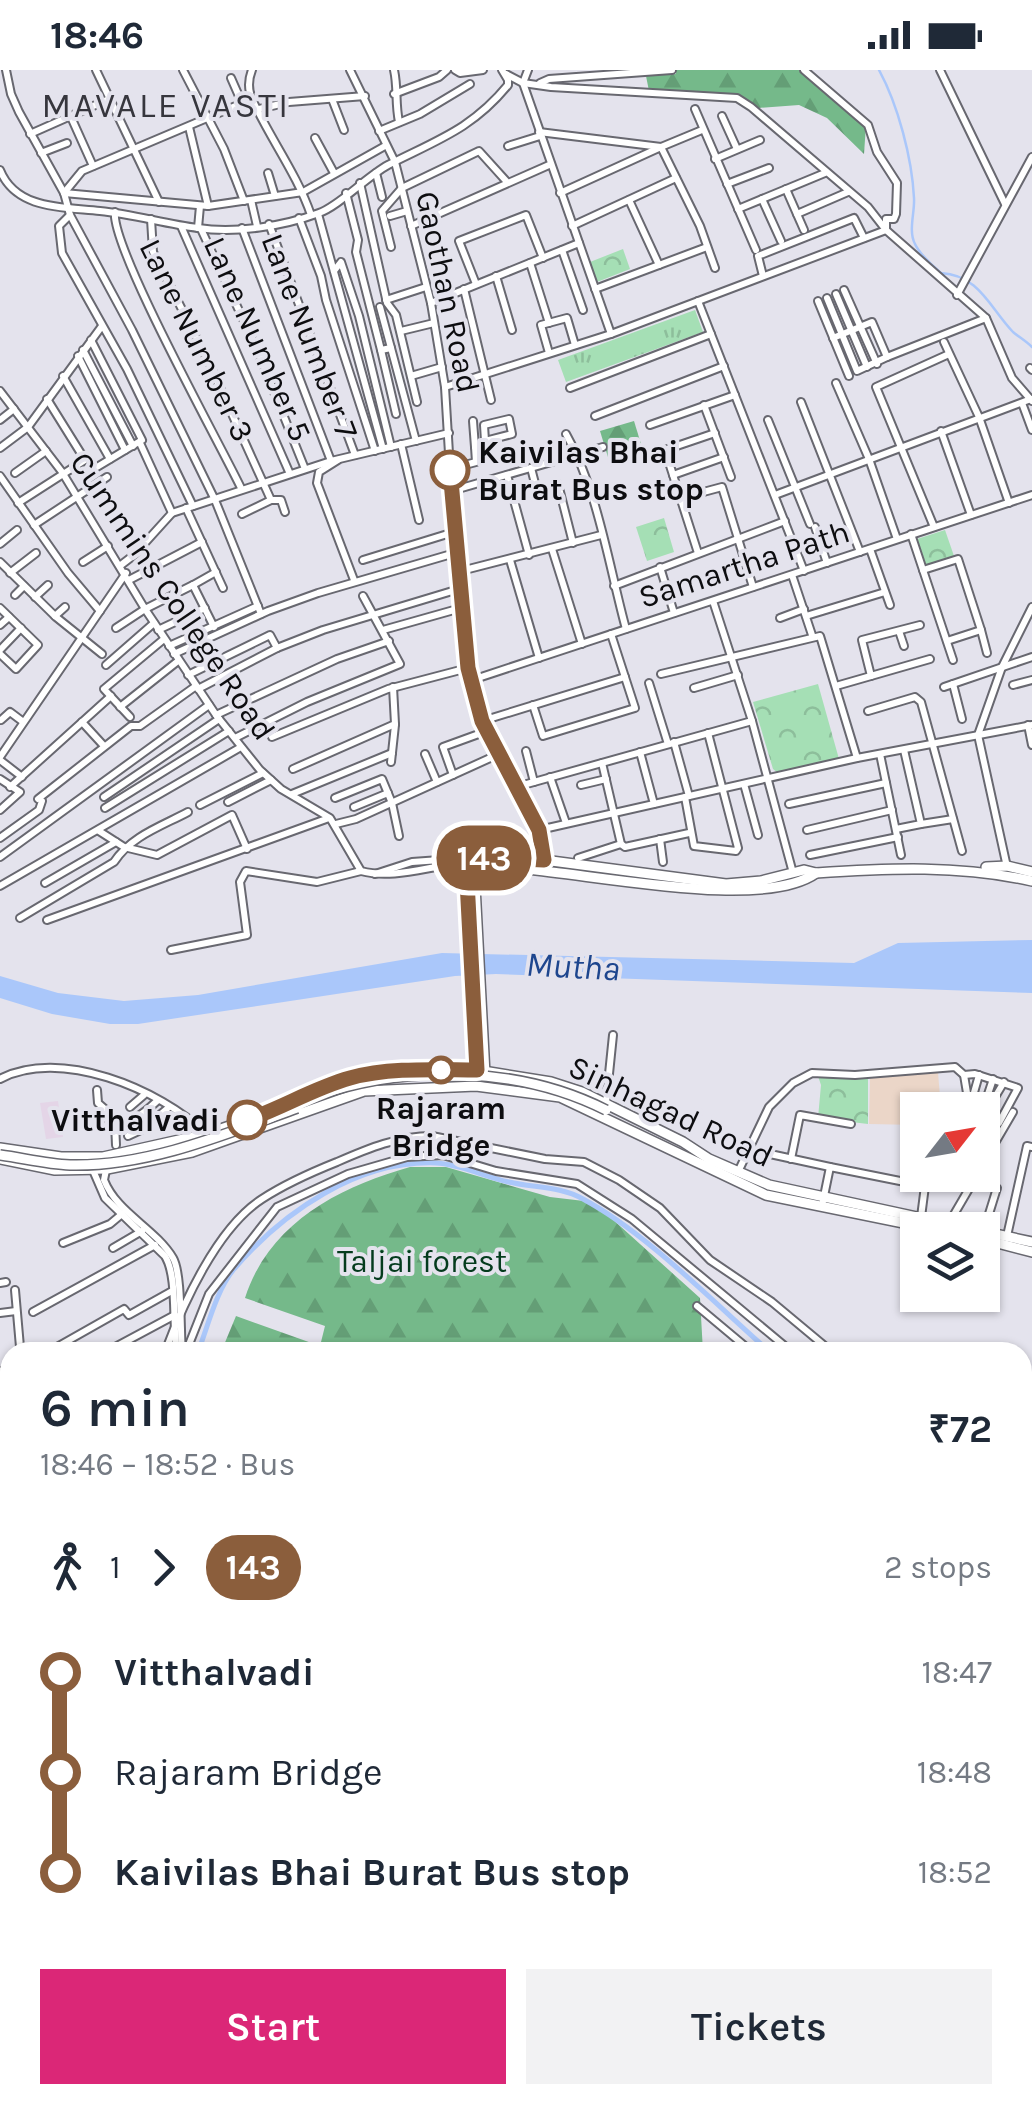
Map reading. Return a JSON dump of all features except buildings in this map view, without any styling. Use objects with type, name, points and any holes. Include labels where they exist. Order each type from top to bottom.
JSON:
[{"type":"main road","points":[[471,863],[543,865],[726,884],[794,878],[804,870],[816,873],[904,866],[1032,872]]},
{"type":"main road","points":[[471,863],[543,865]]},
{"type":"main road","points":[[471,863],[481,1087]]},
{"type":"main road","points":[[1007,871],[1032,881]]},
{"type":"main road","name":"Sinhagad Road","points":[[0,1153],[103,1157],[206,1134],[285,1107],[315,1090],[353,1077],[404,1071],[481,1070],[551,1082],[709,1160],[769,1185],[900,1221]]},
{"type":"main road","points":[[285,1107],[372,1080],[456,1075],[549,1087],[606,1107]]},
{"type":"main road","name":"Sinhagad Road","points":[[0,1153],[55,1170],[107,1169],[192,1152],[364,1091],[481,1087],[560,1097],[765,1194],[900,1214]]},
{"type":"main road","points":[[0,1153],[51,1164],[106,1162],[186,1146],[297,1108],[324,1104]]},
{"type":"main road","name":"Sinhagad Road","points":[[1000,1234],[1032,1242]]},
{"type":"main road","points":[[1000,1244],[1032,1252]]},
{"type":"street","points":[[6,70],[12,98],[64,194],[68,211],[132,330],[215,500],[261,614]]},
{"type":"street","points":[[96,70],[159,202]]},
{"type":"street","points":[[182,70],[248,200],[257,226]]},
{"type":"street","points":[[252,70],[248,80],[252,99],[314,214],[334,271],[341,262],[358,316],[383,449]]},
{"type":"street","name":"Gaothan Road","points":[[350,70],[395,162],[434,323],[445,387],[455,553],[468,668],[486,731],[539,830],[543,865]]},
{"type":"street","points":[[394,70],[399,123]]},
{"type":"street","points":[[394,94],[439,77],[447,70]]},
{"type":"street","points":[[455,70],[483,70]]},
{"type":"street","points":[[528,70],[524,83],[540,134],[611,334]]},
{"type":"street","points":[[536,85],[549,79],[672,70]]},
{"type":"street","points":[[804,70],[868,126],[877,152],[897,183],[896,214],[894,219],[886,219],[886,230]]},
{"type":"street","points":[[940,70],[1005,204]]},
{"type":"street","points":[[503,71],[536,85],[737,98],[752,107],[868,208],[957,296],[986,318],[1012,378],[1029,401],[1032,430]]},
{"type":"street","points":[[0,170],[20,196],[68,211],[115,212],[200,229],[269,224],[314,214],[376,173],[477,119],[508,85],[503,71]]},
{"type":"street","points":[[232,78],[242,103]]},
{"type":"street","points":[[379,131],[420,114],[470,84]]},
{"type":"street","points":[[259,109],[289,102],[365,96]]},
{"type":"street","points":[[0,104],[12,98]]},
{"type":"street","points":[[30,134],[108,99]]},
{"type":"street","points":[[64,194],[82,171],[252,99]]},
{"type":"street","points":[[332,99],[344,130]]},
{"type":"street","points":[[694,109],[756,250]]},
{"type":"street","points":[[722,116],[738,150]]},
{"type":"street","points":[[72,117],[93,166]]},
{"type":"street","points":[[189,127],[204,206],[200,229],[256,348],[305,469]]},
{"type":"street","points":[[560,193],[702,130]]},
{"type":"street","points":[[508,146],[540,134],[661,147]]},
{"type":"street","points":[[316,138],[334,173]]},
{"type":"street","points":[[715,159],[760,140]]},
{"type":"street","points":[[40,153],[67,143]]},
{"type":"street","points":[[64,194],[204,206],[303,192],[385,146]]},
{"type":"street","points":[[661,147],[715,268]]},
{"type":"street","points":[[391,248],[382,212],[402,188],[479,152],[507,182]]},
{"type":"street","points":[[957,296],[1032,157]]},
{"type":"street","points":[[411,226],[550,165]]},
{"type":"street","points":[[726,184],[769,168]]},
{"type":"street","points":[[268,173],[275,196]]},
{"type":"street","points":[[376,173],[382,197]]},
{"type":"street","points":[[738,209],[826,173]]},
{"type":"street","points":[[572,226],[676,178]]},
{"type":"street","points":[[360,183],[391,348],[416,441]]},
{"type":"street","points":[[786,189],[804,230]]},
{"type":"street","points":[[797,214],[848,192]]},
{"type":"street","points":[[346,193],[358,240],[356,252],[396,414]]},
{"type":"street","points":[[762,199],[781,241]]},
{"type":"street","points":[[629,200],[659,265]]},
{"type":"street","points":[[68,211],[59,226],[62,253],[128,369],[224,588]]},
{"type":"street","points":[[390,216],[407,211]]},
{"type":"street","name":"Lane Number 3","points":[[115,212],[116,231],[132,271],[242,488]]},
{"type":"street","points":[[476,284],[459,241],[526,215],[543,258]]},
{"type":"street","points":[[299,218],[383,449]]},
{"type":"street","points":[[764,276],[758,256],[854,218],[864,238]]},
{"type":"street","points":[[150,219],[153,252],[271,500]]},
{"type":"street","points":[[269,224],[355,455]]},
{"type":"street","name":"Lane Number 5","points":[[181,225],[290,474]]},
{"type":"street","name":"Lane Number 7","points":[[242,228],[335,460]]},
{"type":"street","points":[[445,387],[611,334],[886,230]]},
{"type":"street","points":[[430,303],[579,243]]},
{"type":"street","points":[[595,289],[708,247]]},
{"type":"street","points":[[562,250],[583,310]]},
{"type":"street","points":[[530,263],[549,323]]},
{"type":"street","points":[[496,276],[512,330]]},
{"type":"street","points":[[383,303],[426,287]]},
{"type":"street","points":[[464,290],[491,400]]},
{"type":"street","points":[[844,290],[867,367]]},
{"type":"street","points":[[836,294],[877,364]]},
{"type":"street","points":[[826,298],[849,376]]},
{"type":"street","points":[[698,301],[804,570]]},
{"type":"street","points":[[818,301],[857,371],[986,318]]},
{"type":"street","points":[[383,303],[396,315],[417,402]]},
{"type":"street","points":[[550,354],[540,326],[567,318],[575,345]]},
{"type":"street","points":[[837,336],[872,322],[887,357]]},
{"type":"street","points":[[401,331],[434,323]]},
{"type":"street","points":[[0,448],[28,427],[102,326]]},
{"type":"street","points":[[570,388],[711,334]]},
{"type":"street","points":[[90,340],[142,440],[97,467]]},
{"type":"street","points":[[944,342],[979,417],[1009,503]]},
{"type":"street","points":[[381,350],[391,348]]},
{"type":"street","points":[[81,353],[172,513]]},
{"type":"street","points":[[934,527],[876,387],[949,354]]},
{"type":"street","points":[[594,416],[724,366]]},
{"type":"street","points":[[411,376],[442,367]]},
{"type":"street","points":[[63,376],[110,458]]},
{"type":"street","points":[[836,383],[869,459],[897,539]]},
{"type":"street","name":"Cummins College Road","points":[[0,391],[3,401],[62,472],[166,643],[241,747],[271,780],[333,821]]},
{"type":"street","points":[[650,425],[735,394]]},
{"type":"street","points":[[18,503],[85,460],[47,399]]},
{"type":"street","points":[[774,496],[1029,401]]},
{"type":"street","points":[[802,402],[860,552]]},
{"type":"street","points":[[704,406],[731,476]]},
{"type":"street","points":[[0,420],[14,410]]},
{"type":"street","points":[[475,447],[512,434],[509,419],[484,426],[486,441]]},
{"type":"street","points":[[768,420],[827,563]]},
{"type":"street","points":[[450,470],[476,462],[473,421]]},
{"type":"street","points":[[941,432],[971,516]]},
{"type":"street","points":[[120,565],[172,513],[335,460],[449,433]]},
{"type":"street","points":[[698,553],[665,450],[714,433]]},
{"type":"street","points":[[566,434],[577,454],[626,630]]},
{"type":"street","points":[[402,444],[419,520]]},
{"type":"street","points":[[451,491],[602,447]]},
{"type":"street","points":[[16,473],[46,451]]},
{"type":"street","points":[[673,475],[724,458]]},
{"type":"street","points":[[335,460],[319,472],[317,483],[354,580]]},
{"type":"street","points":[[531,468],[537,491]]},
{"type":"street","points":[[507,474],[529,555]]},
{"type":"street","points":[[0,476],[100,611]]},
{"type":"street","points":[[34,525],[107,476]]},
{"type":"street","points":[[558,484],[573,543]]},
{"type":"street","points":[[680,498],[721,486],[753,587]]},
{"type":"street","name":"Samartha Path","points":[[472,680],[1032,495]]},
{"type":"street","points":[[242,514],[271,500],[280,500],[285,512]]},
{"type":"street","points":[[614,586],[784,520]]},
{"type":"street","points":[[0,544],[17,530]]},
{"type":"street","points":[[363,560],[454,532]]},
{"type":"street","points":[[911,534],[953,660]]},
{"type":"street","points":[[457,572],[601,535]]},
{"type":"street","points":[[22,777],[0,758],[100,611],[128,577],[202,542]]},
{"type":"street","points":[[83,562],[108,546]]},
{"type":"street","points":[[552,549],[582,644]]},
{"type":"street","points":[[870,549],[890,605]]},
{"type":"street","points":[[10,573],[36,553]]},
{"type":"street","points":[[120,707],[176,658],[217,634],[354,580],[455,553]]},
{"type":"street","points":[[924,570],[958,558],[987,653]]},
{"type":"street","points":[[510,560],[539,658]]},
{"type":"street","points":[[1,565],[102,654]]},
{"type":"street","points":[[660,568],[674,613]]},
{"type":"street","points":[[116,628],[216,572]]},
{"type":"street","points":[[792,574],[812,636]]},
{"type":"street","points":[[193,585],[217,634]]},
{"type":"street","points":[[15,595],[24,586]]},
{"type":"street","points":[[35,597],[48,586]]},
{"type":"street","points":[[0,838],[39,810],[40,800],[104,746],[197,687],[277,648],[373,612],[459,589]]},
{"type":"street","points":[[780,618],[886,592]]},
{"type":"street","points":[[105,808],[232,735],[400,664],[363,596]]},
{"type":"street","points":[[713,600],[752,721],[794,878]]},
{"type":"street","points":[[130,717],[104,689],[166,643],[258,606]]},
{"type":"street","points":[[55,616],[65,607]]},
{"type":"street","points":[[0,608],[38,644],[16,668],[0,652],[21,628]]},
{"type":"street","points":[[106,664],[156,627],[205,608]]},
{"type":"street","points":[[383,630],[461,608]]},
{"type":"street","points":[[1007,871],[978,734],[1002,667],[1032,609]]},
{"type":"street","points":[[0,625],[9,616]]},
{"type":"street","points":[[871,676],[862,640],[920,625]]},
{"type":"street","points":[[947,641],[981,630]]},
{"type":"street","points":[[899,631],[904,646]]},
{"type":"street","points":[[532,705],[541,735],[634,708],[611,634]]},
{"type":"street","points":[[188,674],[270,635],[277,648]]},
{"type":"street","points":[[661,674],[812,636],[823,640],[858,758]]},
{"type":"street","points":[[104,797],[218,717],[322,665],[389,641]]},
{"type":"street","points":[[944,686],[1032,657]]},
{"type":"street","points":[[836,686],[930,659]]},
{"type":"street","points":[[272,737],[393,687],[468,668]]},
{"type":"street","points":[[694,688],[738,675]]},
{"type":"street","points":[[482,721],[625,677]]},
{"type":"street","points":[[1014,685],[1032,680]]},
{"type":"street","points":[[578,858],[621,844],[625,847],[692,832],[671,743],[650,683]]},
{"type":"street","points":[[953,684],[962,719]]},
{"type":"street","points":[[291,794],[392,757],[393,687]]},
{"type":"street","points":[[10,787],[110,696]]},
{"type":"street","points":[[868,711],[919,698],[962,851]]},
{"type":"street","points":[[0,857],[209,705]]},
{"type":"street","points":[[1,720],[10,712],[22,721]]},
{"type":"street","points":[[516,787],[752,721]]},
{"type":"street","points":[[82,722],[104,746]]},
{"type":"street","points":[[293,769],[395,724]]},
{"type":"street","points":[[539,830],[858,758],[1030,725],[1032,745]]},
{"type":"street","points":[[453,775],[443,747],[486,731]]},
{"type":"street","points":[[689,833],[694,846],[736,851],[738,848],[708,733]]},
{"type":"street","points":[[0,886],[241,747]]},
{"type":"street","points":[[904,750],[921,824]]},
{"type":"street","points":[[526,751],[534,782]]},
{"type":"street","points":[[640,752],[654,804]]},
{"type":"street","points":[[426,754],[437,782]]},
{"type":"street","points":[[46,920],[247,848],[392,803],[499,754]]},
{"type":"street","points":[[880,754],[901,855]]},
{"type":"street","points":[[602,762],[621,844]]},
{"type":"street","points":[[200,805],[263,772]]},
{"type":"street","points":[[550,777],[566,824]]},
{"type":"street","points":[[335,798],[382,778],[399,836]]},
{"type":"street","points":[[0,779],[20,792],[0,810]]},
{"type":"street","points":[[581,786],[606,779]]},
{"type":"street","points":[[228,802],[271,780]]},
{"type":"street","points":[[789,804],[886,782]]},
{"type":"street","points":[[744,784],[758,836]]},
{"type":"street","points":[[354,807],[388,793]]},
{"type":"street","points":[[807,830],[892,810]]},
{"type":"street","points":[[20,918],[114,862],[124,848],[188,812]]},
{"type":"street","points":[[99,831],[124,848],[158,855],[232,815],[247,848]]},
{"type":"street","points":[[810,855],[953,818]]},
{"type":"street","points":[[333,821],[361,871]]},
{"type":"street","points":[[660,839],[662,862]]},
{"type":"street","points":[[45,883],[116,842]]},
{"type":"street","points":[[170,950],[247,936],[240,882],[246,871],[317,882],[361,871],[387,876],[471,863]]},
{"type":"street","points":[[606,1107],[614,1036]]},
{"type":"street","points":[[738,1172],[769,1107],[794,1083],[812,1073],[955,1067],[964,1075],[966,1092]]},
{"type":"street","points":[[0,1079],[27,1068],[84,1069],[104,1074],[157,1101],[206,1134]]},
{"type":"street","points":[[964,1075],[979,1074],[1015,1085],[1018,1092],[1000,1121]]},
{"type":"street","points":[[972,1092],[979,1074]]},
{"type":"street","points":[[993,1079],[986,1106],[991,1106],[1004,1082]]},
{"type":"street","points":[[97,1090],[98,1103],[106,1110],[110,1123],[141,1117],[157,1101]]},
{"type":"street","points":[[130,1107],[144,1094]]},
{"type":"street","points":[[128,1136],[168,1108]]},
{"type":"street","points":[[1000,1134],[1013,1112]]},
{"type":"street","points":[[791,1159],[800,1115],[851,1124]]},
{"type":"street","points":[[115,1123],[116,1145]]},
{"type":"street","points":[[125,1342],[175,1315],[226,1234],[261,1199],[371,1148],[413,1136],[432,1136],[545,1160],[584,1162],[619,1180],[660,1208],[710,1260],[786,1312],[820,1342]]},
{"type":"street","points":[[1007,1236],[1028,1146],[1032,1147]]},
{"type":"street","points":[[770,1154],[900,1181]]},
{"type":"street","points":[[187,1342],[209,1294],[277,1207],[348,1174],[407,1156],[443,1155],[496,1171],[577,1184],[632,1219],[780,1342]]},
{"type":"street","points":[[103,1157],[91,1171],[99,1190],[174,1259],[179,1282],[168,1342]]},
{"type":"street","points":[[822,1202],[830,1168]]},
{"type":"street","points":[[107,1169],[103,1174],[106,1187],[172,1268],[180,1342]]},
{"type":"street","points":[[63,1242],[110,1224],[122,1214]]},
{"type":"street","points":[[113,1248],[143,1230]]},
{"type":"street","points":[[33,1312],[154,1246]]},
{"type":"street","points":[[179,1282],[194,1288]]},
{"type":"street","points":[[14,1290],[19,1342]]},
{"type":"street","points":[[66,1342],[124,1309],[129,1315],[173,1290]]},
{"type":"street","points":[[698,1306],[740,1342]]},
{"type":"street","points":[[0,1313],[16,1310]]},
{"type":"street","points":[[173,1329],[178,1342]]},
{"type":"shaded area","points":[[938,1072],[940,1092],[900,1092],[900,1125],[869,1124],[870,1078]]},
{"type":"shaded area","points":[[58,1101],[63,1137],[46,1139],[40,1103]]},
{"type":"green space","points":[[676,70],[799,70],[866,125],[864,154],[827,118],[799,105],[758,108],[737,96],[649,91],[646,76],[676,74]]},
{"type":"green space","points":[[623,249],[630,269],[597,282],[590,262]]},
{"type":"green space","points":[[695,310],[703,332],[566,382],[558,360]]},
{"type":"green space","points":[[634,421],[645,457],[611,467],[600,431]]},
{"type":"green space","points":[[664,518],[674,552],[647,561],[636,527]]},
{"type":"green space","points":[[945,530],[954,556],[926,565],[917,539]]},
{"type":"green space","points":[[818,684],[839,759],[778,773],[773,769],[753,702]]},
{"type":"green space","points":[[818,1076],[868,1077],[868,1124],[818,1118]]},
{"type":"green space","name":"Taljai forest","points":[[410,1167],[446,1167],[550,1197],[584,1201],[610,1217],[700,1298],[702,1342],[321,1342],[325,1326],[245,1298],[256,1272],[289,1229],[333,1197]]},
{"type":"green space","name":"Taljai forest","points":[[236,1316],[309,1342],[225,1342]]},
{"type":"water","name":"Mutha","points":[[1032,940],[1032,993],[496,974],[455,976],[138,1024],[110,1024],[52,1014],[0,998],[0,976],[58,993],[124,1001],[198,995],[442,953],[854,963],[898,943]]},
{"type":"waterway","points":[[879,70],[907,149],[914,198],[912,233],[917,248],[941,273],[974,286],[1013,332],[1032,347]]},
{"type":"waterway","points":[[202,1342],[228,1278],[275,1228],[351,1180],[407,1164],[436,1163],[583,1199],[656,1250],[759,1342]]},
{"type":"bus line","name":"143","points":[[247,1120],[353,1077],[404,1071],[477,1070],[466,862],[471,857],[544,860],[539,830],[482,721],[468,668],[450,470]]},
{"type":"place","name":"Kaivilas Bhai Burat Bus stop","points":[[450,470]]},
{"type":"place","name":"Rajaram Bridge","points":[[441,1070]]},
{"type":"place","name":"Vitthalvadi","points":[[247,1120]]},
{"type":"district","name":"MAVALE VASTI","points":[[166,105]]}]
